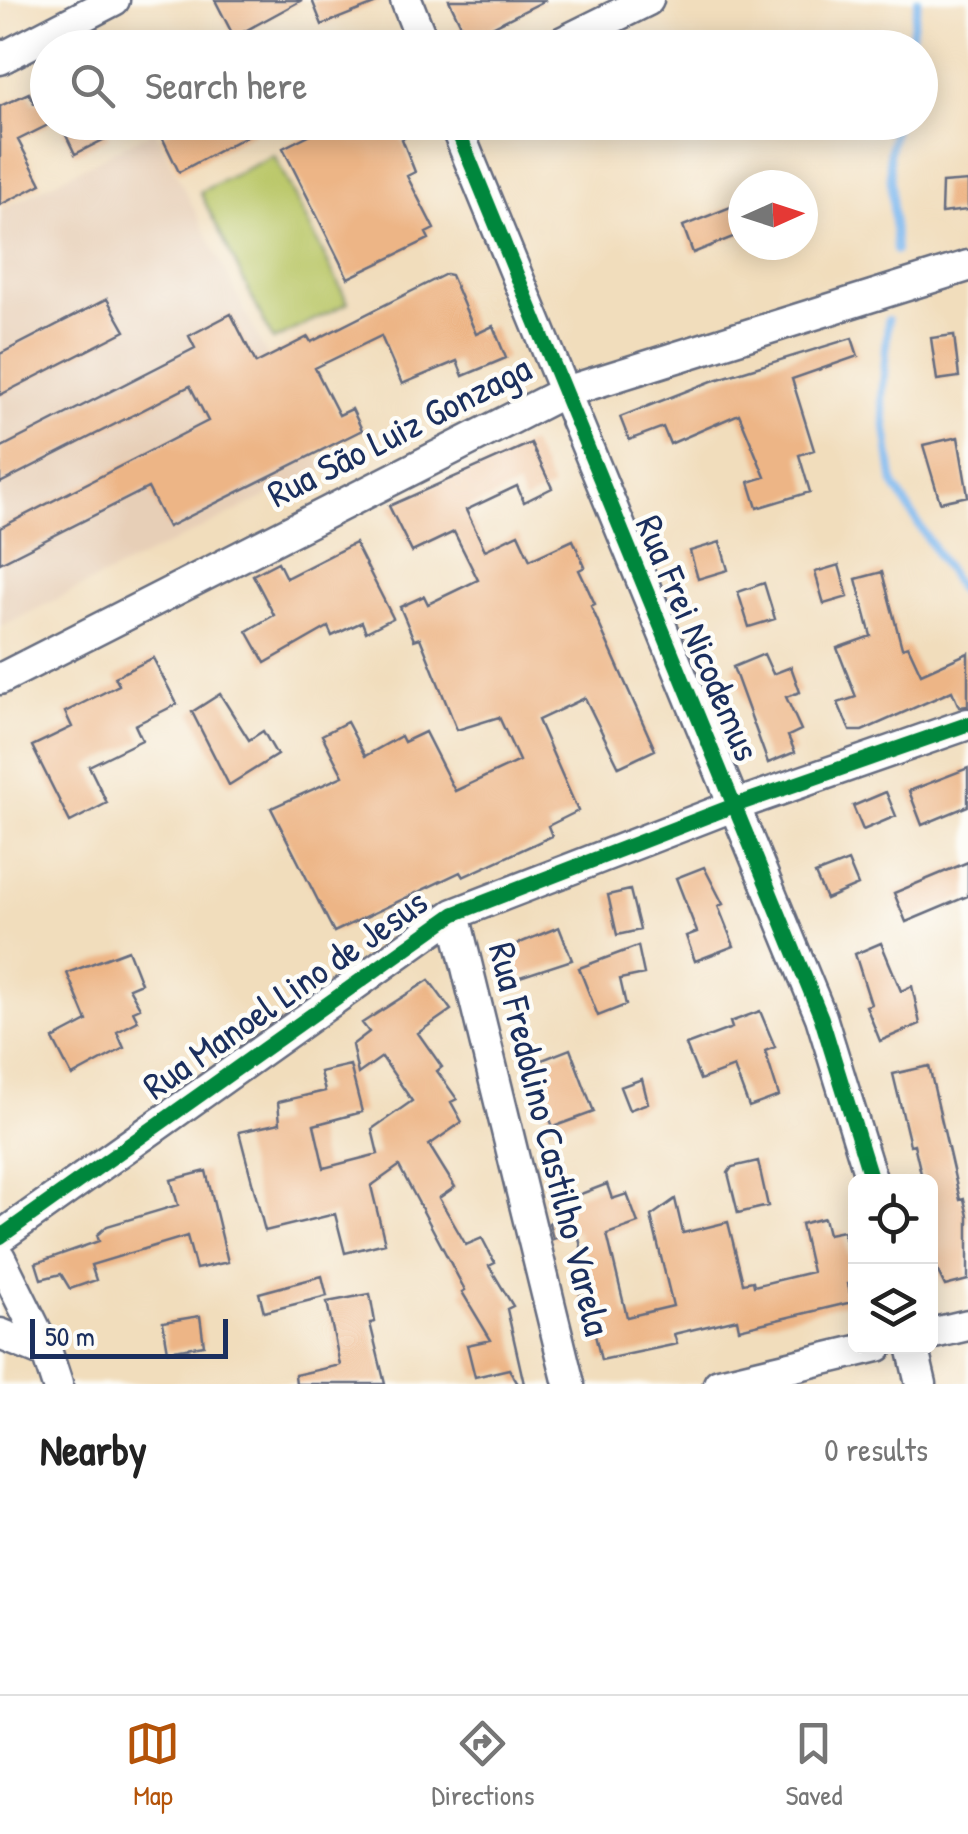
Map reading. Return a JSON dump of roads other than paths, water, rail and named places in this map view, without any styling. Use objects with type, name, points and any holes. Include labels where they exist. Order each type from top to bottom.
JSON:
[{"type":"street","points":[[57,30],[114,0]]},
{"type":"street","points":[[406,0],[418,30]]},
{"type":"street","points":[[587,30],[648,0]]},
{"type":"street","points":[[0,60],[30,44]]},
{"type":"street","name":"Rua Frei Nicodemus","points":[[461,140],[562,393],[822,1017],[870,1174]]},
{"type":"street","name":"Rua São Luiz Gonzaga","points":[[0,679],[562,393],[968,266]]},
{"type":"street","name":"Rua Manoel Lino de Jesus","points":[[0,1238],[454,914],[733,806],[968,724]]},
{"type":"street","name":"Rua Fredolino Castilho Varela","points":[[454,914],[569,1384]]},
{"type":"street","points":[[0,1258],[48,1353],[58,1384]]},
{"type":"street","points":[[938,1332],[968,1324]]},
{"type":"street","points":[[0,1334],[48,1353]]},
{"type":"street","points":[[720,1384],[848,1353]]},
{"type":"street","points":[[914,1354],[922,1384]]},
{"type":"waterway","points":[[912,30],[918,0]]},
{"type":"waterway","points":[[892,140],[889,156],[896,251]]},
{"type":"waterway","points":[[888,320],[882,400],[894,485],[968,603]]}]
